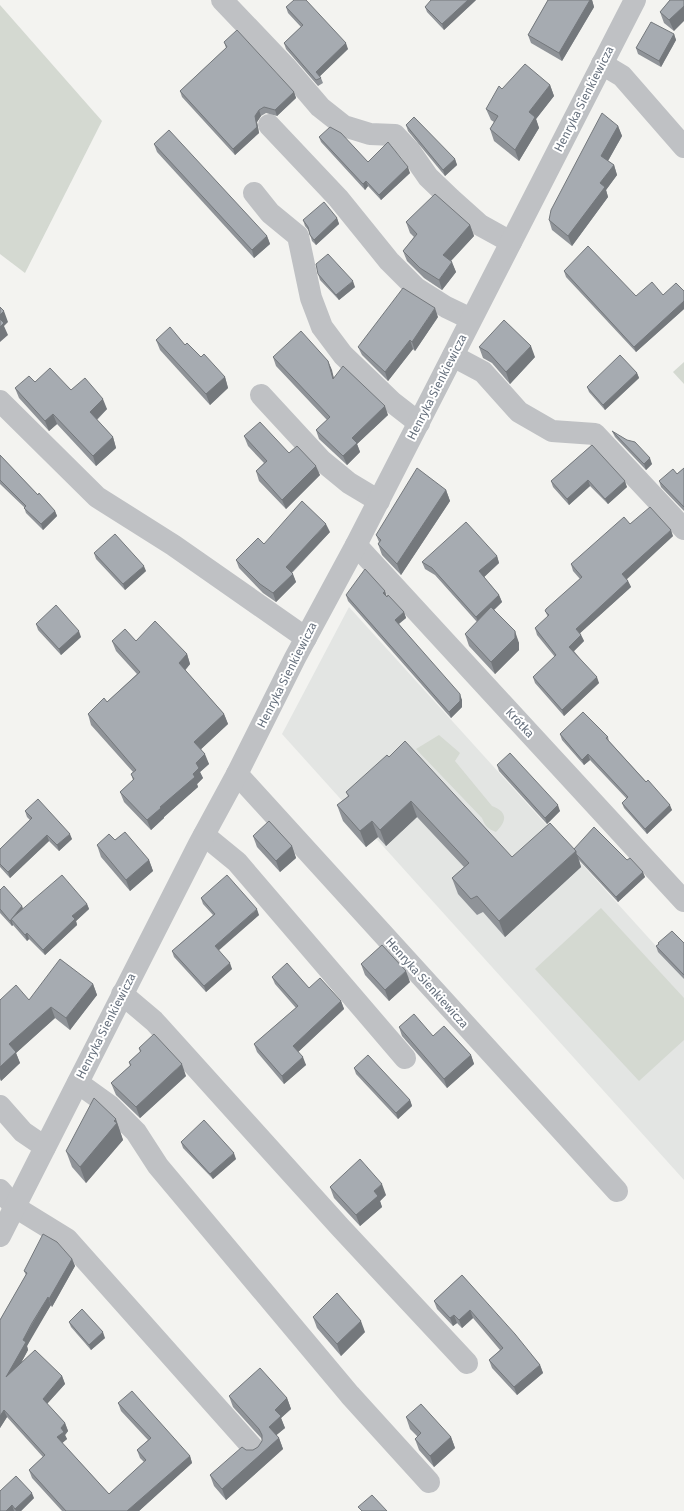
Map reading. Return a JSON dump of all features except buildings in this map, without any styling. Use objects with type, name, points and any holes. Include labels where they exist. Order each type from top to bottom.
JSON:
[{"type":"street","points":[[222,0],[285,66],[320,107],[344,126],[370,134],[394,135],[410,151],[428,177],[451,199],[480,225],[511,242]]},
{"type":"street","name":"Henryka Sienkiewicza","points":[[0,1236],[122,994],[306,638],[379,501],[635,0]]},
{"type":"street","points":[[602,64],[622,76],[684,147]]},
{"type":"street","points":[[270,125],[338,198],[389,261],[416,288],[446,307],[471,319]]},
{"type":"street","points":[[254,194],[270,213],[298,236],[311,298],[322,327],[343,355],[392,402],[419,423]]},
{"type":"street","points":[[453,356],[483,372],[519,412],[552,431],[595,434],[684,529]]},
{"type":"street","points":[[261,395],[321,460],[349,483],[379,501]]},
{"type":"street","points":[[0,401],[97,497],[173,545],[306,638]]},
{"type":"street","name":"Krótka","points":[[356,545],[684,901]]},
{"type":"street","name":"Henryka Sienkiewicza","points":[[237,774],[617,1191]]},
{"type":"street","points":[[204,835],[237,862],[405,1058]]},
{"type":"street","points":[[122,994],[154,1021],[340,1227],[467,1363]]},
{"type":"street","points":[[78,1083],[110,1106],[136,1132],[158,1166],[350,1395],[429,1482]]},
{"type":"street","points":[[0,1106],[23,1132],[45,1147]]},
{"type":"street","points":[[0,1190],[15,1207],[67,1239],[254,1449]]},
{"type":"shaded area","points":[[0,5],[102,121],[25,273],[0,254]]},
{"type":"shaded area","points":[[684,362],[684,384],[673,372]]},
{"type":"shaded area","points":[[349,607],[684,977],[684,1180],[282,734]]},
{"type":"shaded area","points":[[439,735],[460,753],[455,761],[492,806],[497,808],[503,814],[504,821],[496,832],[487,827],[482,818],[416,749]]},
{"type":"shaded area","points":[[601,908],[684,998],[684,1040],[639,1081],[535,969]]}]
